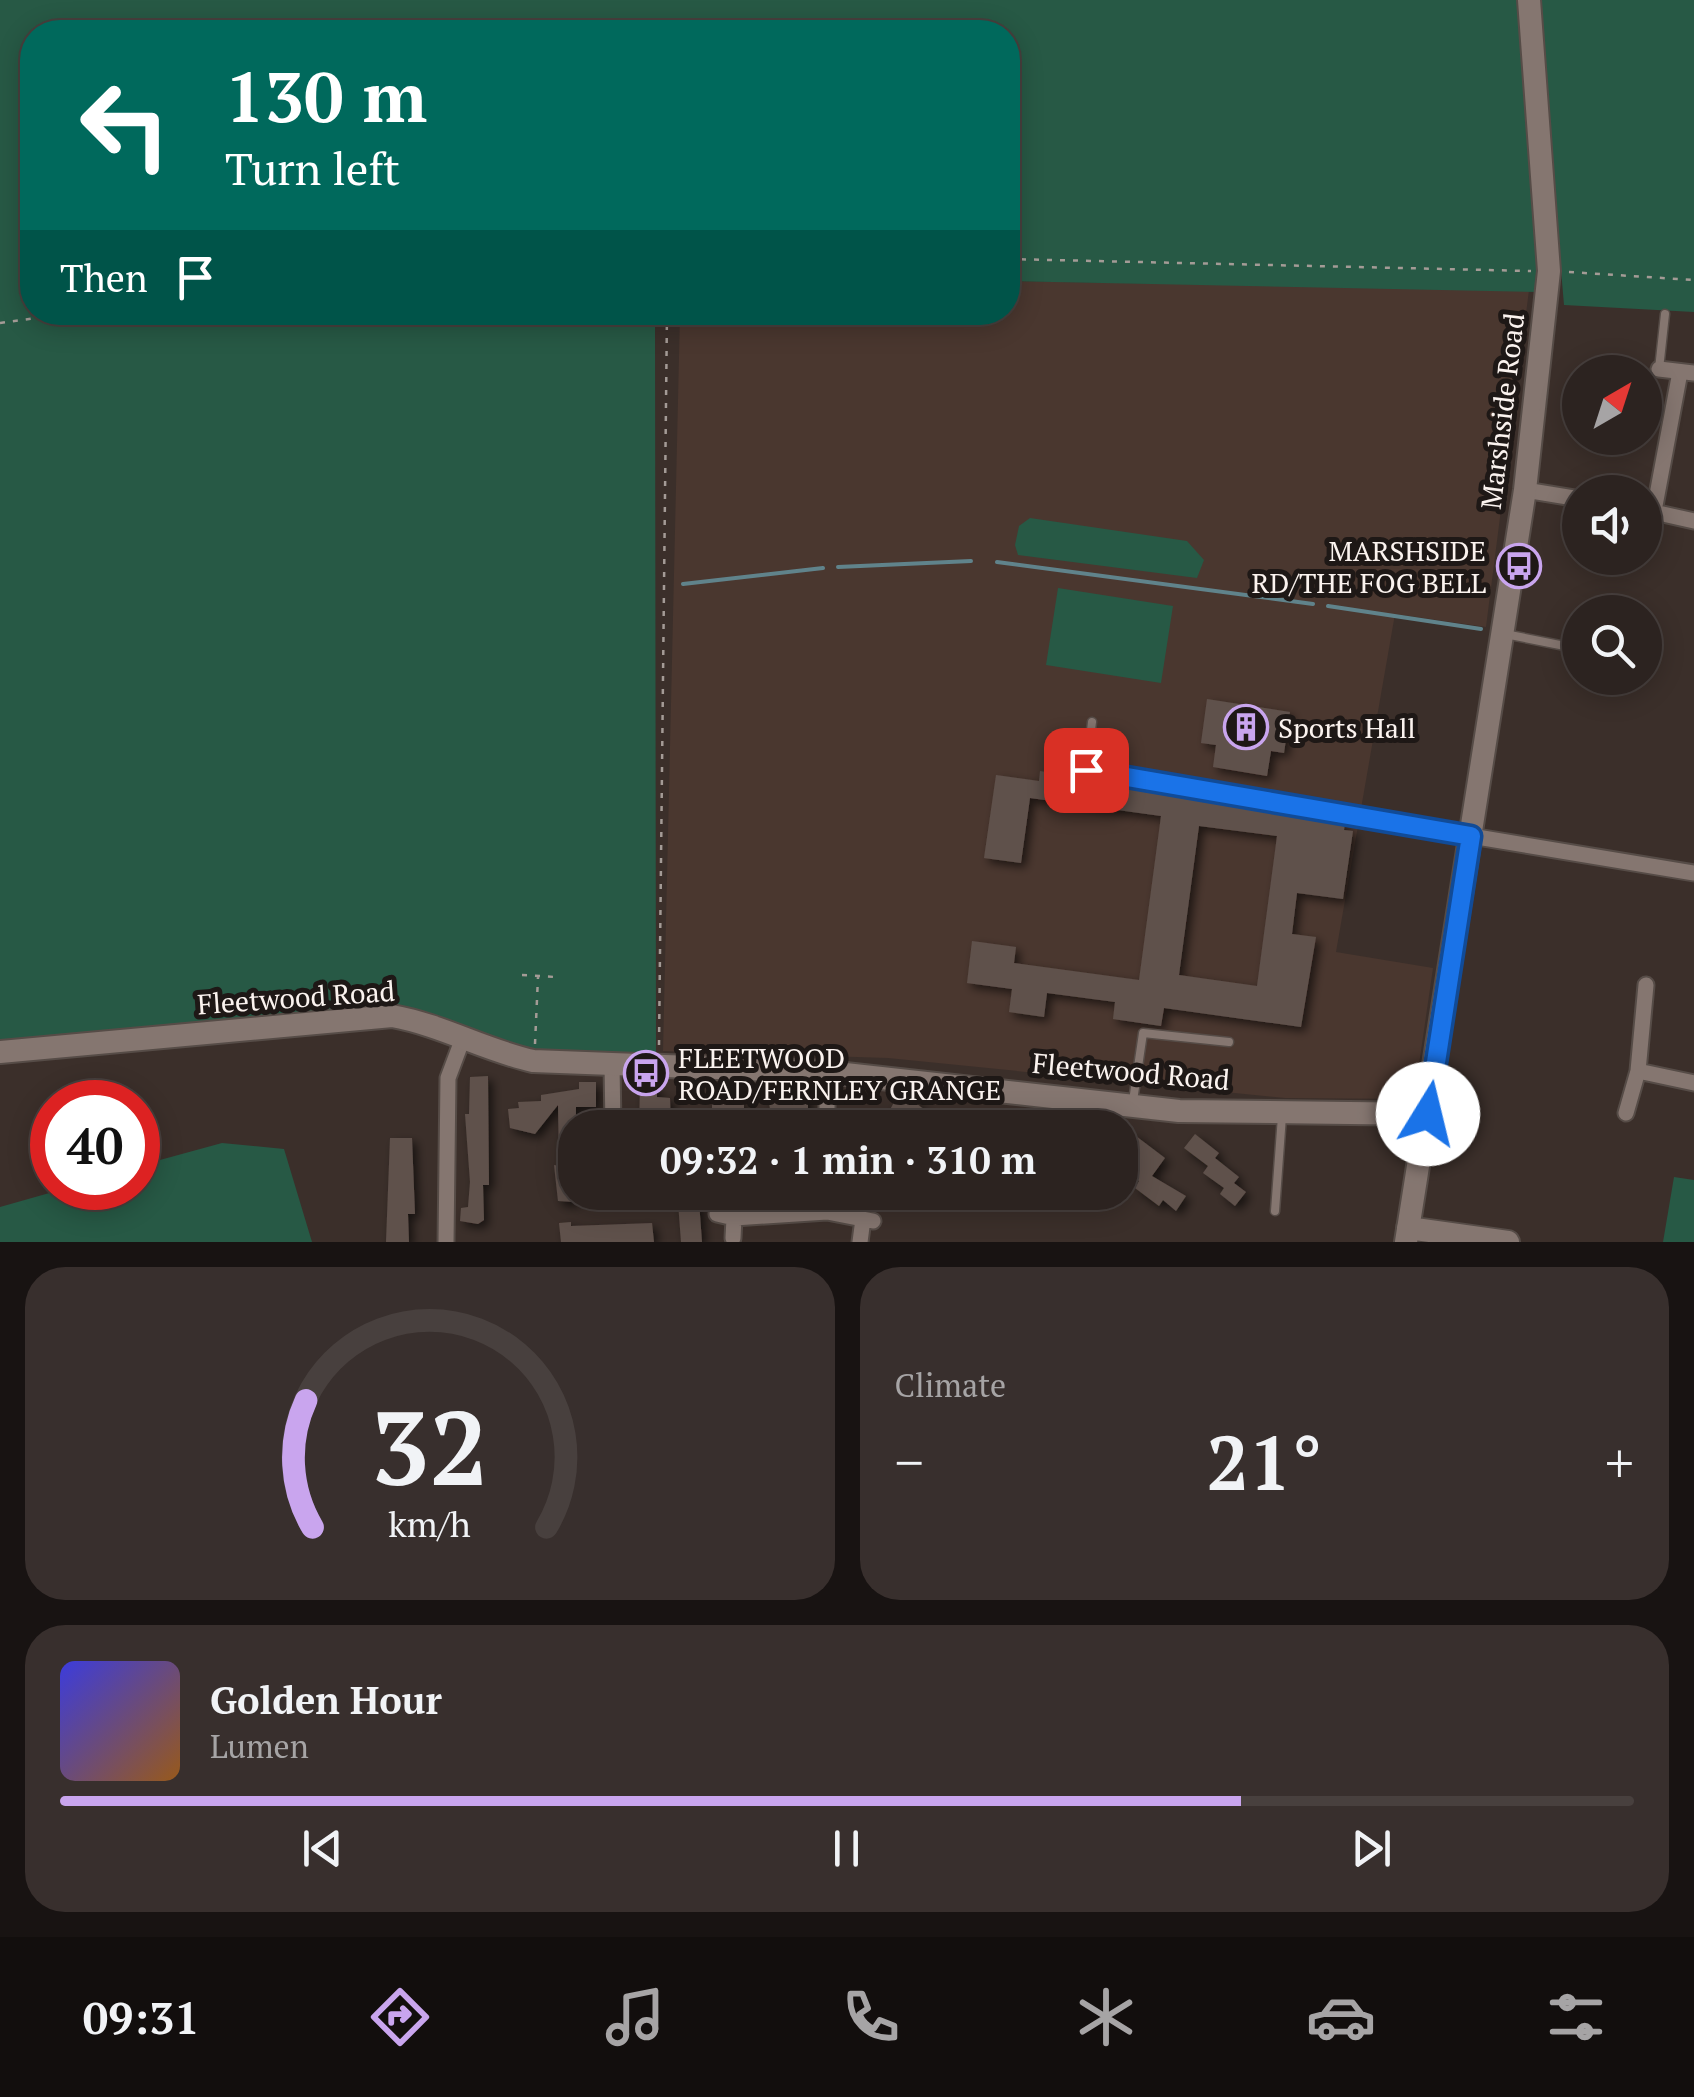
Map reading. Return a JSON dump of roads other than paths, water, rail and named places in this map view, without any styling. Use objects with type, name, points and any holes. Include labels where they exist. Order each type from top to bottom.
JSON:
[{"type":"street","name":"Marshside Road","points":[[1407,1235],[1525,490],[1549,272],[1529,0]]},
{"type":"street","points":[[1660,475],[1687,372],[1662,369]]},
{"type":"street","points":[[1525,490],[1562,496]]},
{"type":"street","points":[[1662,514],[1694,521]]},
{"type":"street","points":[[1471,836],[1694,873]]},
{"type":"street","points":[[1626,1112],[1638,1071],[1646,984]]},
{"type":"street","name":"Fleetwood Road","points":[[0,1052],[392,1016],[430,1023],[493,1052],[533,1061],[827,1072],[1179,1111],[1428,1114]]},
{"type":"street","points":[[446,1242],[448,1078],[463,1038]]},
{"type":"street","points":[[612,1064],[613,1110]]},
{"type":"street","points":[[1638,1071],[1694,1083]]},
{"type":"street","points":[[827,1072],[827,1110]]},
{"type":"street","points":[[717,1214],[734,1218],[827,1212],[868,1220],[860,1242]]},
{"type":"street","points":[[733,1238],[734,1218]]},
{"type":"street","points":[[1407,1235],[1508,1242]]},
{"type":"lane","points":[[1660,355],[1665,314]]},
{"type":"lane","points":[[1500,634],[1562,646]]},
{"type":"lane","points":[[1092,722],[1086,770],[1471,836]]},
{"type":"lane","points":[[1132,1105],[1143,1033],[1229,1042]]},
{"type":"lane","points":[[1275,1211],[1282,1112]]},
{"type":"waterway","points":[[838,567],[971,561]]},
{"type":"waterway","points":[[997,562],[1313,604]]},
{"type":"waterway","points":[[683,584],[823,568]]},
{"type":"waterway","points":[[1328,606],[1481,629]]},
{"type":"place","name":"MARSHSIDE RD/THE FOG BELL","points":[[1519,566]]},
{"type":"place","name":"Sports Hall","points":[[1246,727]]},
{"type":"place","name":"FLEETWOOD ROAD/FERNLEY GRANGE","points":[[646,1073]]}]
